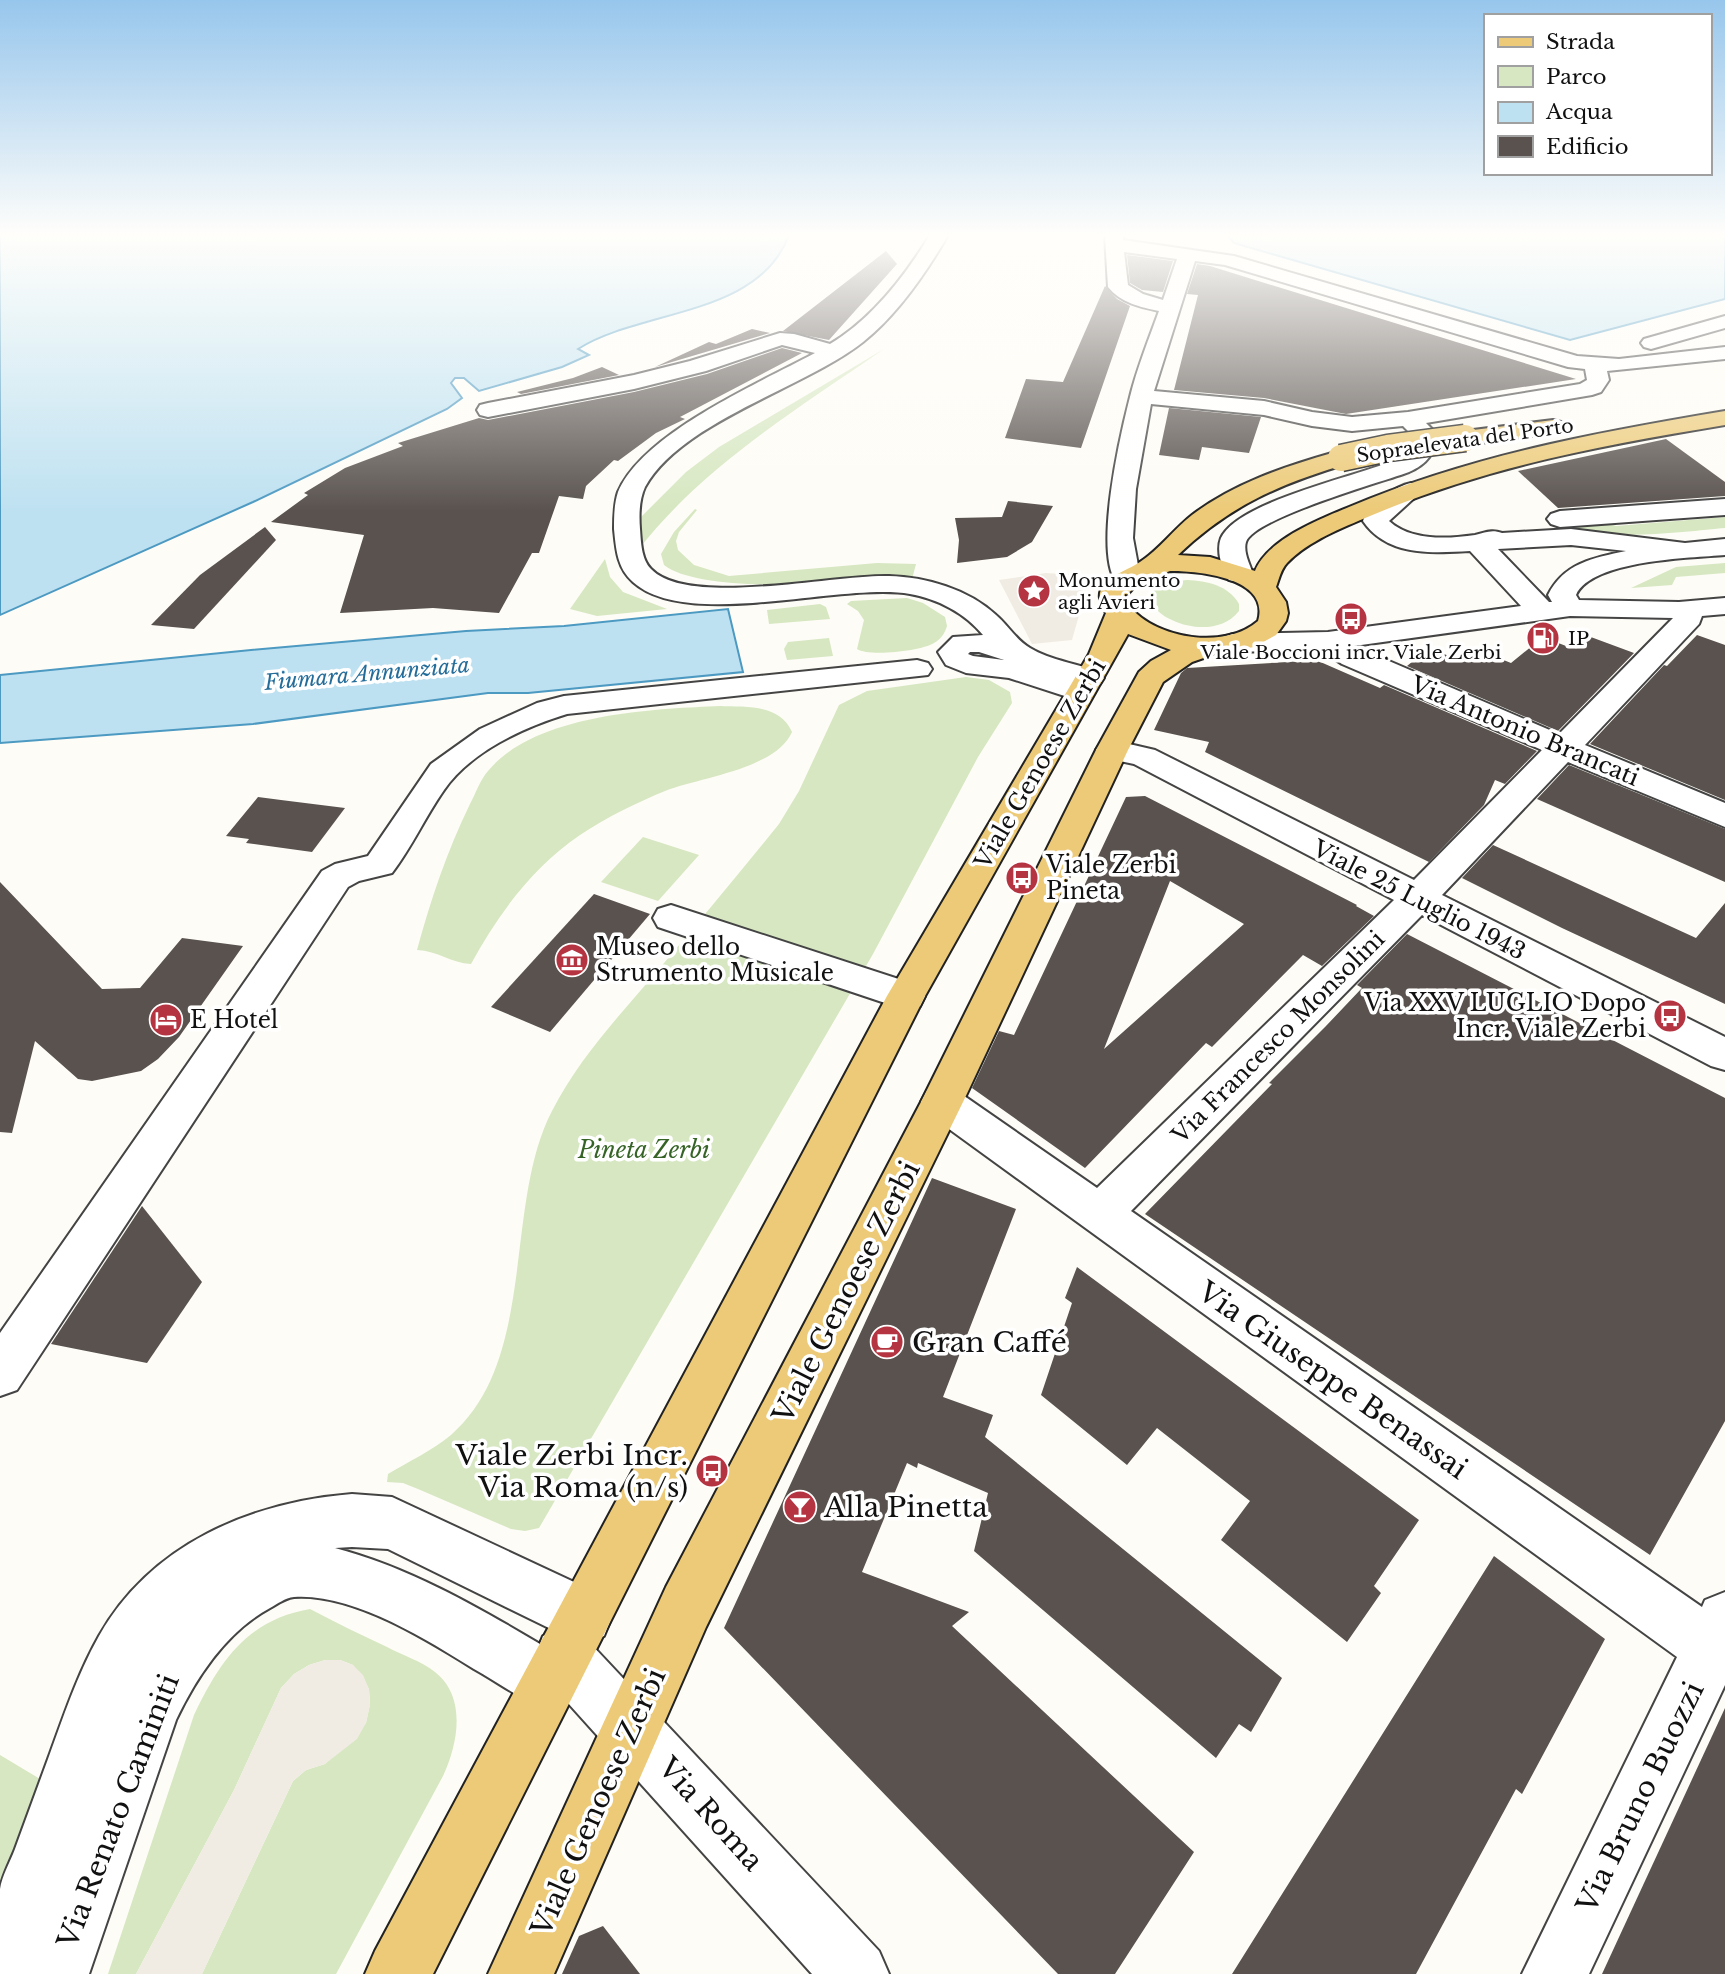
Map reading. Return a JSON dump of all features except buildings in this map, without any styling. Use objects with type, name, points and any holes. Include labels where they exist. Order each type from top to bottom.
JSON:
[{"type":"main road","name":"Sopraelevata del Porto","points":[[1132,585],[1202,520],[1224,505],[1281,478],[1341,458],[1388,448],[1725,404]]},
{"type":"main road","points":[[1222,645],[1180,643],[1153,636],[1139,629],[1132,585],[1188,563],[1258,587],[1272,562],[1284,551],[1328,525],[1411,490],[1535,453],[1587,441],[1725,418]]},
{"type":"main road","name":"Viale Genoese Zerbi","points":[[398,1974],[906,996],[1116,632],[1132,585]]},
{"type":"main road","name":"Viale Genoese Zerbi","points":[[521,1974],[686,1607],[942,1102],[1112,750],[1150,678],[1161,667],[1182,656],[1250,638],[1271,624],[1275,615],[1258,587]]},
{"type":"street","points":[[867,327],[834,352],[689,433],[652,461],[638,477],[626,505],[629,556],[634,570],[647,581],[668,590],[694,594],[777,593],[879,583],[920,587],[969,608],[992,626],[1012,649],[1085,685]]},
{"type":"street","points":[[1132,585],[1120,538],[1124,489],[1141,396],[1163,327]]},
{"type":"street","points":[[1451,327],[1558,359],[1595,365],[1725,354]]},
{"type":"street","points":[[1141,396],[1264,408],[1312,419],[1352,424],[1408,419],[1584,390],[1593,387],[1598,380],[1595,365],[1598,358],[1707,327]]},
{"type":"street","points":[[488,410],[634,382],[698,366],[780,340],[794,340],[834,352]]},
{"type":"street","points":[[1390,633],[1298,618],[1258,587],[1232,545],[1234,538],[1244,528],[1295,504],[1398,468],[1420,454],[1424,446],[1424,433],[1408,419]]},
{"type":"street","points":[[1411,490],[1377,516],[1380,527],[1386,533],[1419,544],[1571,537],[1683,550]]},
{"type":"street","points":[[1477,542],[1556,519],[1725,507]]},
{"type":"street","points":[[1477,542],[1541,611]]},
{"type":"street","points":[[1725,547],[1623,559],[1570,581],[1562,595],[1582,607],[1684,614],[1725,606]]},
{"type":"street","points":[[1222,645],[1328,641],[1582,607],[1658,593],[1725,587]]},
{"type":"street","points":[[1684,614],[1725,631]]},
{"type":"street","name":"Via Francesco Monsolini","points":[[1100,1214],[1417,900],[1566,748],[1684,614]]},
{"type":"street","name":"Via Antonio Brancati","points":[[1328,641],[1352,658],[1725,816]]},
{"type":"street","points":[[964,657],[970,642],[982,643],[1035,662]]},
{"type":"street","points":[[0,1374],[335,879],[348,872],[380,865],[433,782],[458,756],[530,716],[564,705],[917,669],[964,657],[1085,685]]},
{"type":"street","name":"Viale 25 Luglio 1943","points":[[1112,750],[1144,757],[1417,900],[1725,1055]]},
{"type":"street","points":[[671,918],[906,996]]},
{"type":"street","name":"Via Giuseppe Benassai","points":[[942,1102],[1720,1642]]},
{"type":"street","name":"Via Renato Caminiti","points":[[56,1974],[150,1711],[168,1672],[196,1633],[290,1548],[363,1520],[391,1523],[565,1651]]},
{"type":"street","name":"Via Renato Caminiti","points":[[1,1974],[102,1692],[122,1649],[174,1585],[205,1561],[249,1539],[290,1548],[321,1571],[377,1590],[491,1645],[565,1651]]},
{"type":"street","name":"Via Bruno Buozzi","points":[[1555,1974],[1720,1642]]},
{"type":"street","name":"Via Roma","points":[[565,1651],[856,1974]]},
{"type":"green space","points":[[884,349],[756,438],[696,488],[642,545],[637,544],[639,519],[686,472],[719,447]]},
{"type":"green space","points":[[695,509],[697,510],[679,532],[676,541],[678,550],[694,565],[729,576],[877,563],[916,564],[912,579],[783,585],[712,581],[684,575],[664,565],[661,554],[674,532]]},
{"type":"green space","points":[[1725,517],[1725,528],[1668,533],[1622,535],[1584,530],[1571,525],[1603,522],[1616,526]]},
{"type":"green space","points":[[605,559],[610,577],[623,592],[667,609],[597,616],[570,609]]},
{"type":"green space","points":[[1725,563],[1725,573],[1676,577],[1672,585],[1631,588],[1676,567]]},
{"type":"green space","points":[[1187,580],[1223,588],[1239,604],[1239,611],[1222,623],[1202,627],[1182,624],[1165,616],[1153,606],[1151,595],[1161,586]]},
{"type":"green space","points":[[907,598],[923,603],[945,617],[947,626],[941,638],[927,646],[907,651],[872,653],[857,649],[864,620],[858,611],[847,604],[851,601]]},
{"type":"green space","points":[[820,604],[826,607],[830,619],[769,624],[767,610]]},
{"type":"green space","points":[[829,638],[833,656],[787,660],[784,649],[788,642]]},
{"type":"green space","name":"Pineta Zerbi","points":[[966,677],[989,680],[1010,692],[1012,703],[978,757],[873,954],[539,1528],[525,1531],[511,1529],[403,1483],[387,1482],[388,1474],[451,1435],[478,1403],[497,1366],[508,1324],[537,1149],[562,1092],[599,1040],[779,824],[799,791],[839,705],[867,691]]},
{"type":"green space","points":[[751,707],[771,712],[787,723],[792,732],[783,745],[754,763],[665,791],[580,835],[547,862],[518,893],[471,964],[417,950],[440,876],[478,787],[488,771],[509,752],[534,737],[596,718],[661,709]]},
{"type":"green space","points":[[643,837],[699,855],[658,901],[601,882]]},
{"type":"green space","points":[[310,1609],[418,1661],[435,1672],[452,1694],[457,1721],[453,1750],[443,1776],[336,1974],[202,1974],[293,1781],[306,1770],[325,1764],[366,1723],[370,1704],[369,1689],[353,1665],[340,1660],[325,1660],[309,1665],[294,1674],[281,1688],[234,1790],[136,1974],[108,1974],[194,1715],[204,1695],[226,1661],[252,1633],[288,1614]]},
{"type":"green space","points":[[0,1755],[40,1779],[0,1884]]},
{"type":"shaded area","points":[[1046,573],[1090,576],[1072,640],[1032,644],[999,580]]},
{"type":"shaded area","points":[[325,1660],[340,1660],[353,1665],[363,1675],[369,1689],[370,1705],[366,1723],[357,1739],[325,1764],[306,1770],[293,1781],[202,1974],[136,1974],[234,1790],[281,1688],[294,1674]]},
{"type":"water","points":[[0,327],[630,327],[578,349],[589,355],[562,367],[479,391],[464,378],[455,378],[451,383],[462,398],[447,409],[253,502],[0,615]]},
{"type":"water","points":[[1525,327],[1619,327],[1570,340]]},
{"type":"water","name":"Fiumara Annunziata","points":[[728,609],[743,672],[528,693],[488,693],[253,724],[0,743],[0,675],[251,650],[466,631],[564,626]]},
{"type":"place","name":"Monumento agli Avieri","points":[[1034,591]]},
{"type":"place","name":"Viale Boccioni incr. Viale Zerbi","points":[[1351,619]]},
{"type":"place","name":"IP","points":[[1543,638]]},
{"type":"place","name":"Viale Zerbi Pineta","points":[[1022,878]]},
{"type":"place","name":"Museo dello Strumento Musicale","points":[[572,960]]},
{"type":"place","name":"Via XXV LUGLIO Dopo Incr. Viale Zerbi","points":[[1670,1016]]},
{"type":"place","name":"E Hotel","points":[[166,1020]]},
{"type":"place","name":"Gran Caffé","points":[[887,1342]]},
{"type":"place","name":"Viale Zerbi Incr. Via Roma (n/s)","points":[[712,1471]]},
{"type":"place","name":"Alla Pinetta","points":[[800,1507]]}]
